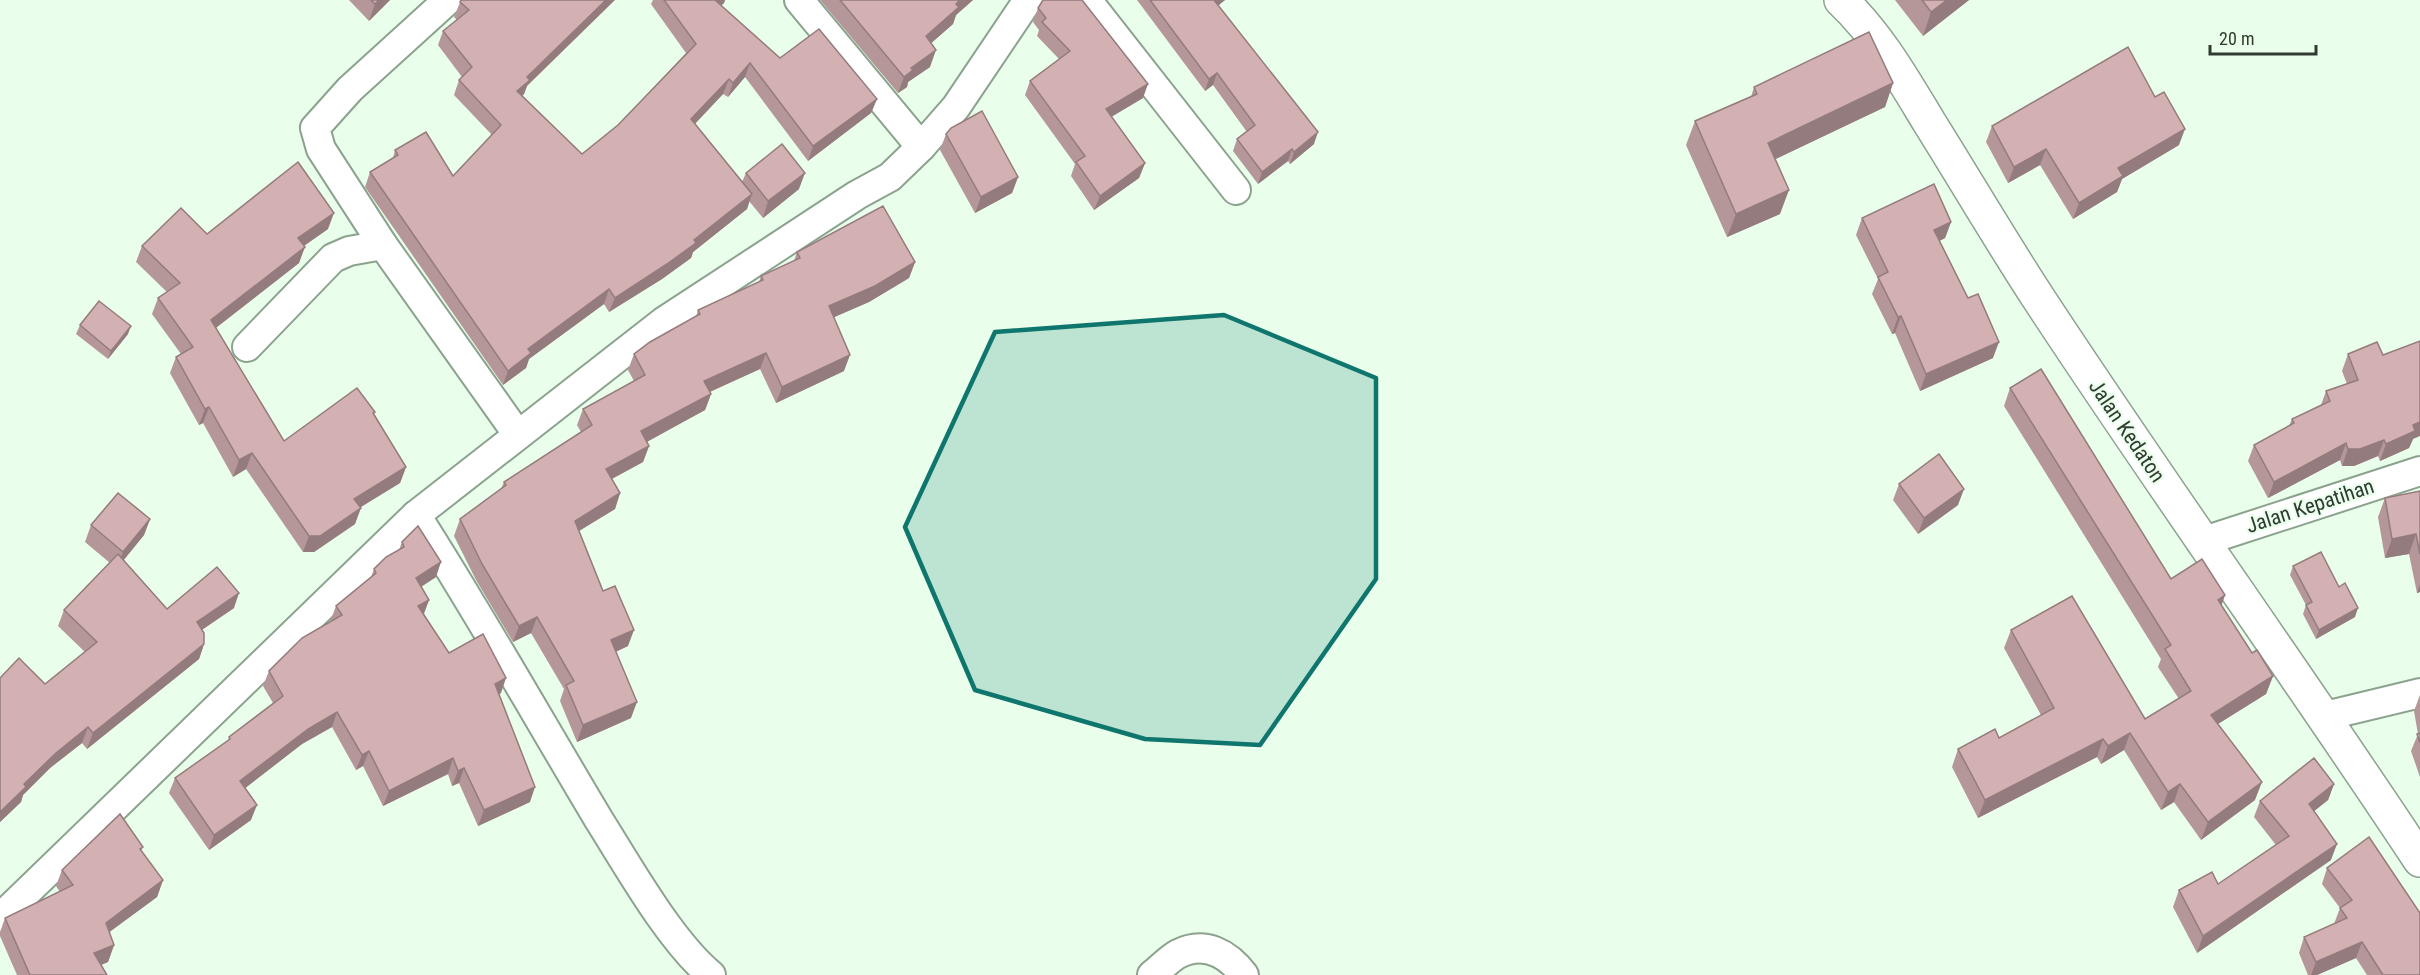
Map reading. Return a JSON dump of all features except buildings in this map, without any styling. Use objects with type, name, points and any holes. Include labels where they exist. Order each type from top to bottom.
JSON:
[{"type":"street","points":[[448,0],[350,89],[315,128],[321,148],[383,245],[518,435]]},
{"type":"street","points":[[799,0],[921,147]]},
{"type":"street","points":[[0,918],[416,515],[663,322],[857,195],[891,177],[956,107],[1028,0]]},
{"type":"street","points":[[1087,0],[1236,190]]},
{"type":"street","name":"Jalan Kedaton","points":[[1841,0],[1860,18],[1894,64],[2037,296],[2201,542],[2325,716],[2420,860]]},
{"type":"street","points":[[247,347],[333,258],[349,251],[383,245]]},
{"type":"street","name":"Jalan Kepatihan","points":[[2201,542],[2420,471]]},
{"type":"street","points":[[416,515],[473,604],[540,722],[616,846],[680,943],[711,975]]},
{"type":"street","points":[[2325,716],[2420,693]]},
{"type":"street","points":[[1152,975],[1179,953],[1203,950],[1219,951],[1244,975]]},
{"type":"highlighted area","points":[[1224,315],[1376,378],[1376,579],[1260,745],[1145,739],[975,690],[905,527],[995,332]]}]
